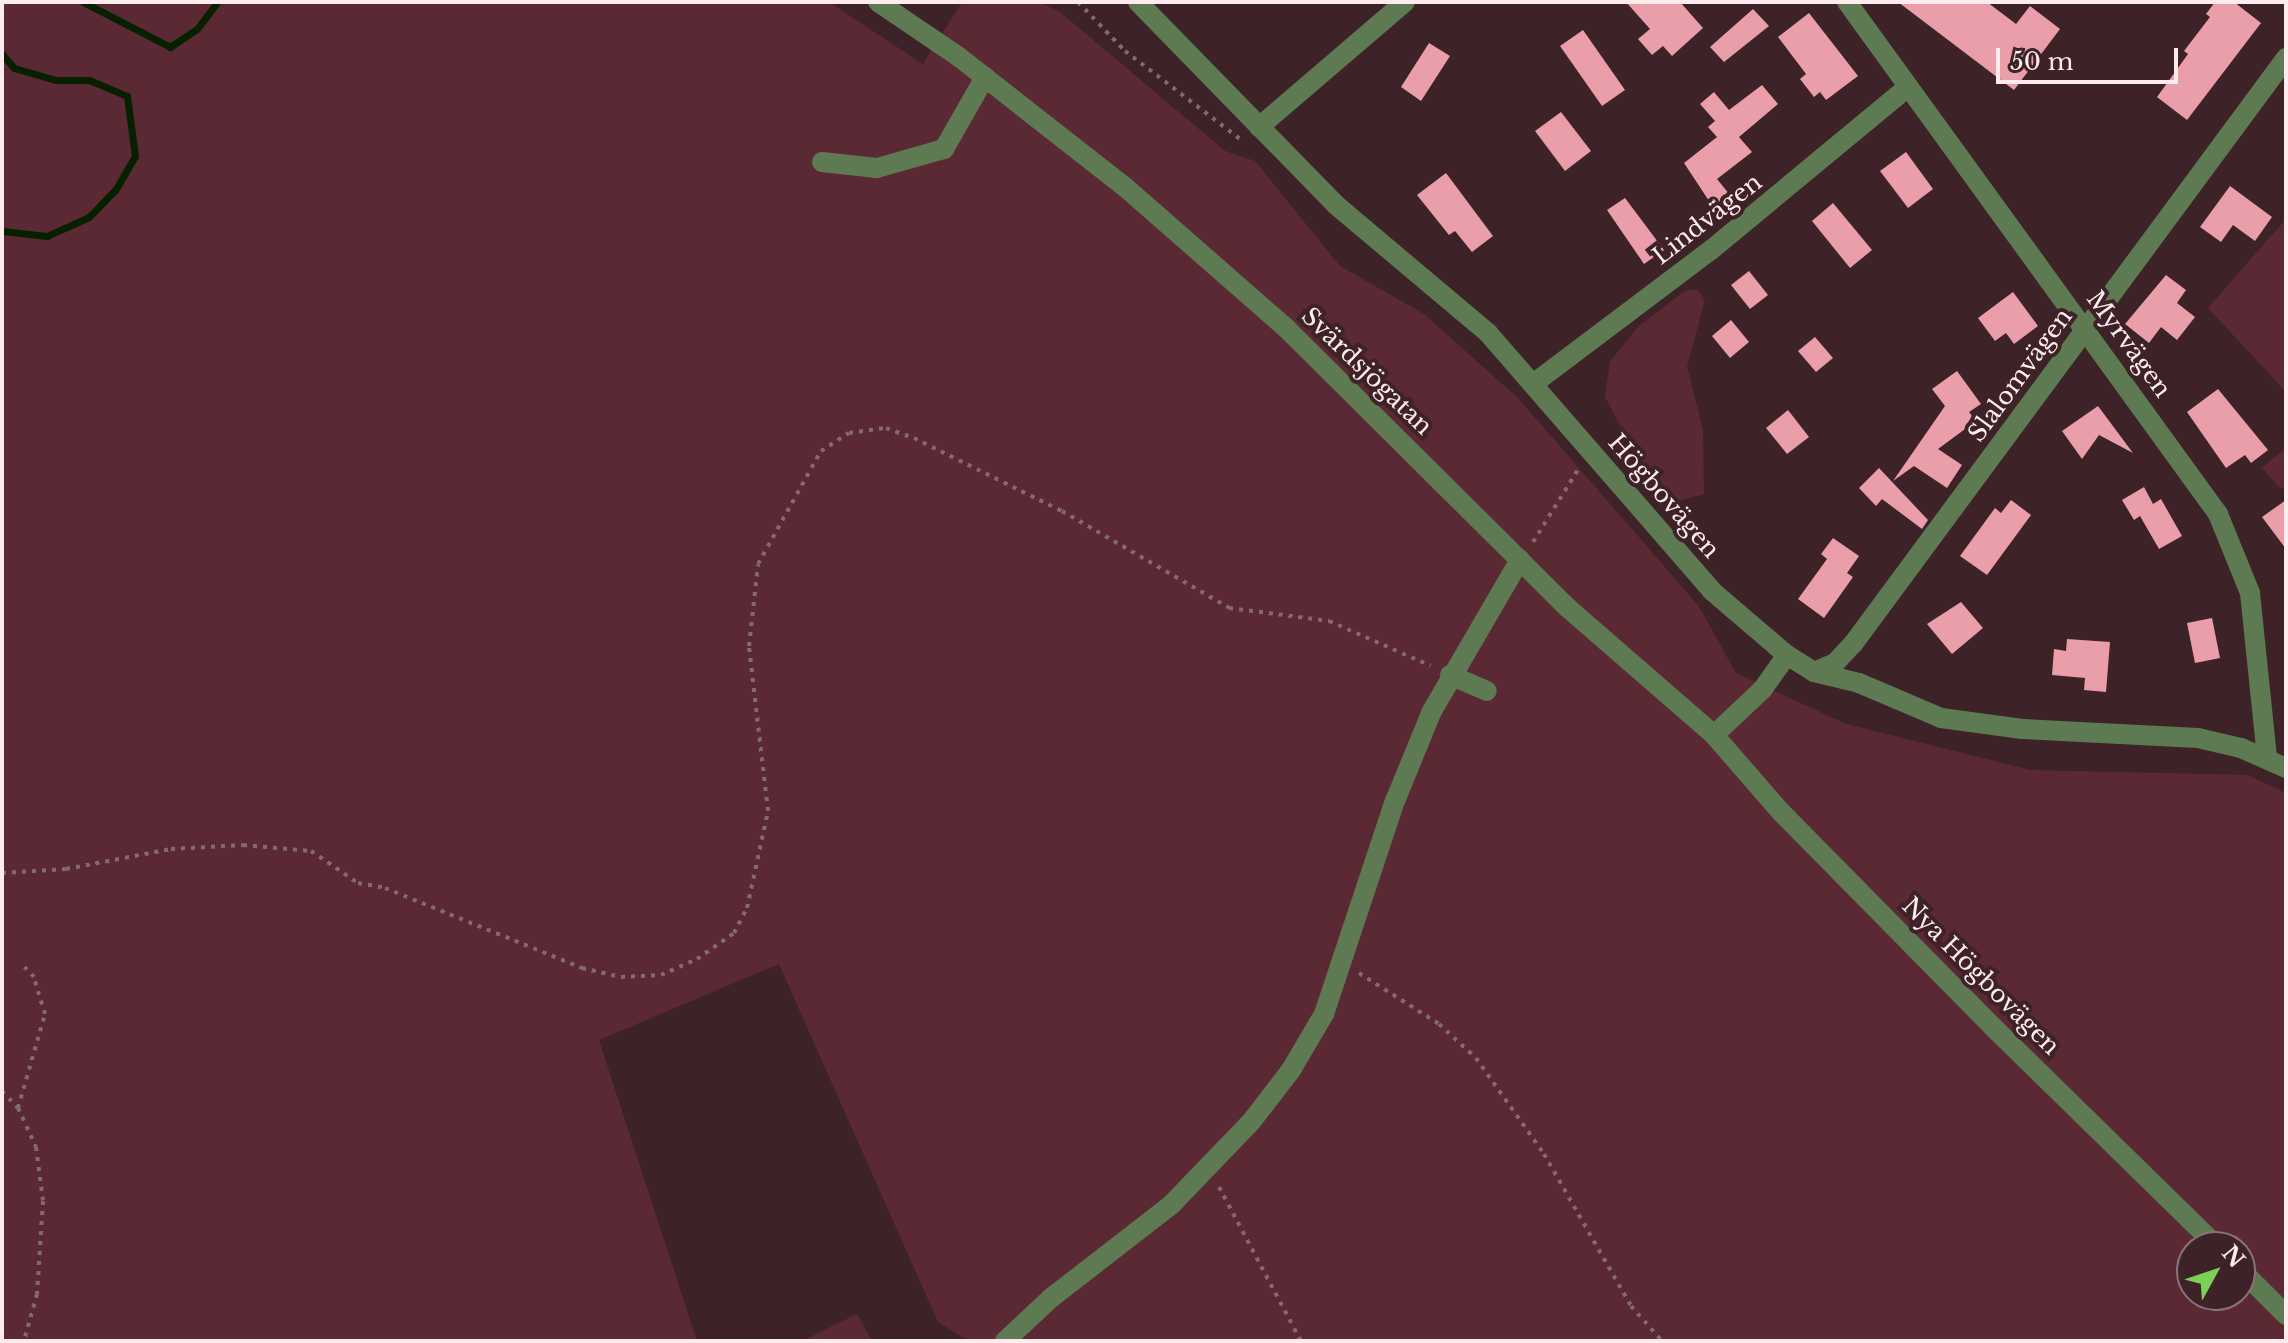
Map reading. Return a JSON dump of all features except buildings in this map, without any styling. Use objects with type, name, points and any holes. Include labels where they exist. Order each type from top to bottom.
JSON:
[{"type":"street","name":"Svärdsjögatan","points":[[878,2],[985,77],[1125,187],[1287,329],[1520,560],[1714,735]]},
{"type":"street","name":"Högbovägen","points":[[1138,2],[1336,205],[1456,301],[1533,384],[1712,591],[1787,655],[1814,672],[1969,724],[2152,732],[2219,742],[2267,758],[2286,768]]},
{"type":"street","points":[[1259,127],[1405,2]]},
{"type":"street","name":"Myrvägen","points":[[1847,2],[2200,485],[2236,552],[2257,631],[2267,758]]},
{"type":"street","name":"Slalomvägen","points":[[1814,672],[1835,663],[1853,644],[2286,58]]},
{"type":"street","points":[[822,162],[877,168],[944,149],[985,77]]},
{"type":"street","name":"Lindvägen","points":[[1533,384],[1711,250],[1908,87]]},
{"type":"street","points":[[1005,1341],[1208,1168],[1291,1070],[1324,1014],[1344,963],[1395,801],[1450,675],[1520,560]]},
{"type":"street","points":[[1714,735],[1762,690],[1787,655]]},
{"type":"street","points":[[1450,675],[1487,691]]},
{"type":"street","name":"Nya Högbovägen","points":[[1714,735],[1915,947],[2202,1231]]},
{"type":"street","points":[[2256,1285],[2286,1315]]},
{"type":"path","points":[[1078,2],[1116,42],[1238,139],[1259,127]]},
{"type":"path","points":[[2,873],[66,869],[171,849],[243,845],[311,851],[358,883],[385,888],[582,968],[621,977],[661,975],[697,959],[734,933],[747,908],[768,811],[749,646],[758,564],[821,451],[849,433],[886,428],[914,438],[1062,511],[1229,608],[1329,621],[1450,675]]},
{"type":"path","points":[[1520,560],[1589,449]]},
{"type":"path","points":[[1344,963],[1439,1024],[1476,1058],[1544,1154],[1631,1306],[1662,1341]]},
{"type":"path","points":[[18,1108],[45,1014],[34,977],[23,965]]},
{"type":"path","points":[[2,1091],[18,1108],[36,1147],[43,1201],[37,1294],[24,1341]]},
{"type":"path","points":[[1208,1168],[1301,1341]]},
{"type":"shaded area","points":[[2,2],[829,2],[923,64],[962,2],[1039,2],[1060,12],[1225,151],[1255,161],[1340,266],[1424,314],[1518,398],[1698,605],[1736,673],[1846,724],[2030,770],[2248,775],[2286,793],[2286,1341],[969,1341],[938,1322],[779,964],[599,1040],[697,1341],[2,1341]]},
{"type":"shaded area","points":[[2286,219],[2286,392],[2208,308]]},
{"type":"shaded area","points":[[1697,289],[1705,300],[1687,366],[1703,430],[1704,494],[1670,503],[1636,454],[1605,397],[1610,361],[1639,326],[1685,291]]},
{"type":"shaded area","points":[[2286,448],[2286,487],[2280,488],[2262,468]]},
{"type":"shaded area","points":[[857,1314],[872,1341],[802,1341]]},
{"type":"waterway","points":[[83,2],[170,47],[197,29],[217,2]]},
{"type":"waterway","points":[[2,54],[14,68],[56,80],[89,80],[127,96],[135,156],[115,190],[89,217],[47,236],[2,231]]}]
